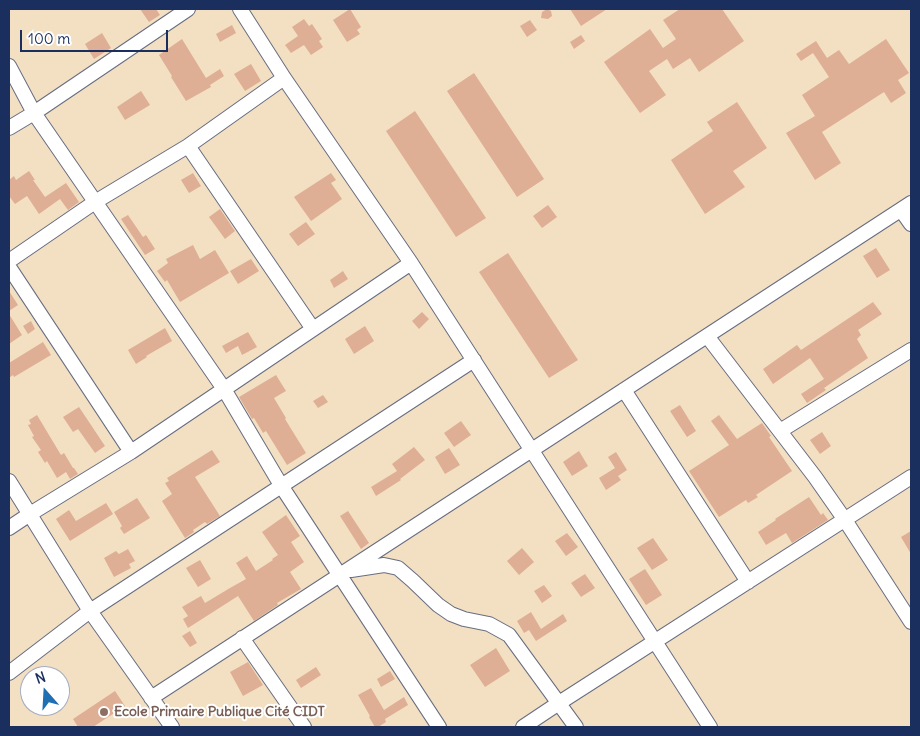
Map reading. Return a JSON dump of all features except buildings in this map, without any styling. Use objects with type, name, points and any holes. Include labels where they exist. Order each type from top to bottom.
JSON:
[{"type":"street","points":[[9,128],[188,9]]},
{"type":"street","points":[[240,9],[284,78],[474,360],[710,727]]},
{"type":"street","points":[[9,66],[34,112],[224,389],[282,487],[344,572],[440,727]]},
{"type":"street","points":[[9,261],[95,202],[188,146],[284,78]]},
{"type":"street","points":[[188,146],[313,329]]},
{"type":"street","points":[[151,698],[906,206],[911,224]]},
{"type":"street","points":[[9,528],[131,452],[410,263]]},
{"type":"street","points":[[9,267],[131,452]]},
{"type":"street","points":[[707,336],[815,477],[911,622]]},
{"type":"street","points":[[780,432],[911,350]]},
{"type":"street","points":[[9,673],[90,611],[474,360]]},
{"type":"street","points":[[624,390],[748,582]]},
{"type":"street","points":[[523,727],[911,477]]},
{"type":"street","points":[[9,481],[90,611],[172,727]]},
{"type":"street","points":[[344,572],[384,565],[398,568],[450,614],[499,628],[509,635],[576,727]]},
{"type":"street","points":[[242,638],[304,727]]},
{"type":"place","name":"Ecole Primaire Publique Cité CIDT","points":[[104,712]]}]
